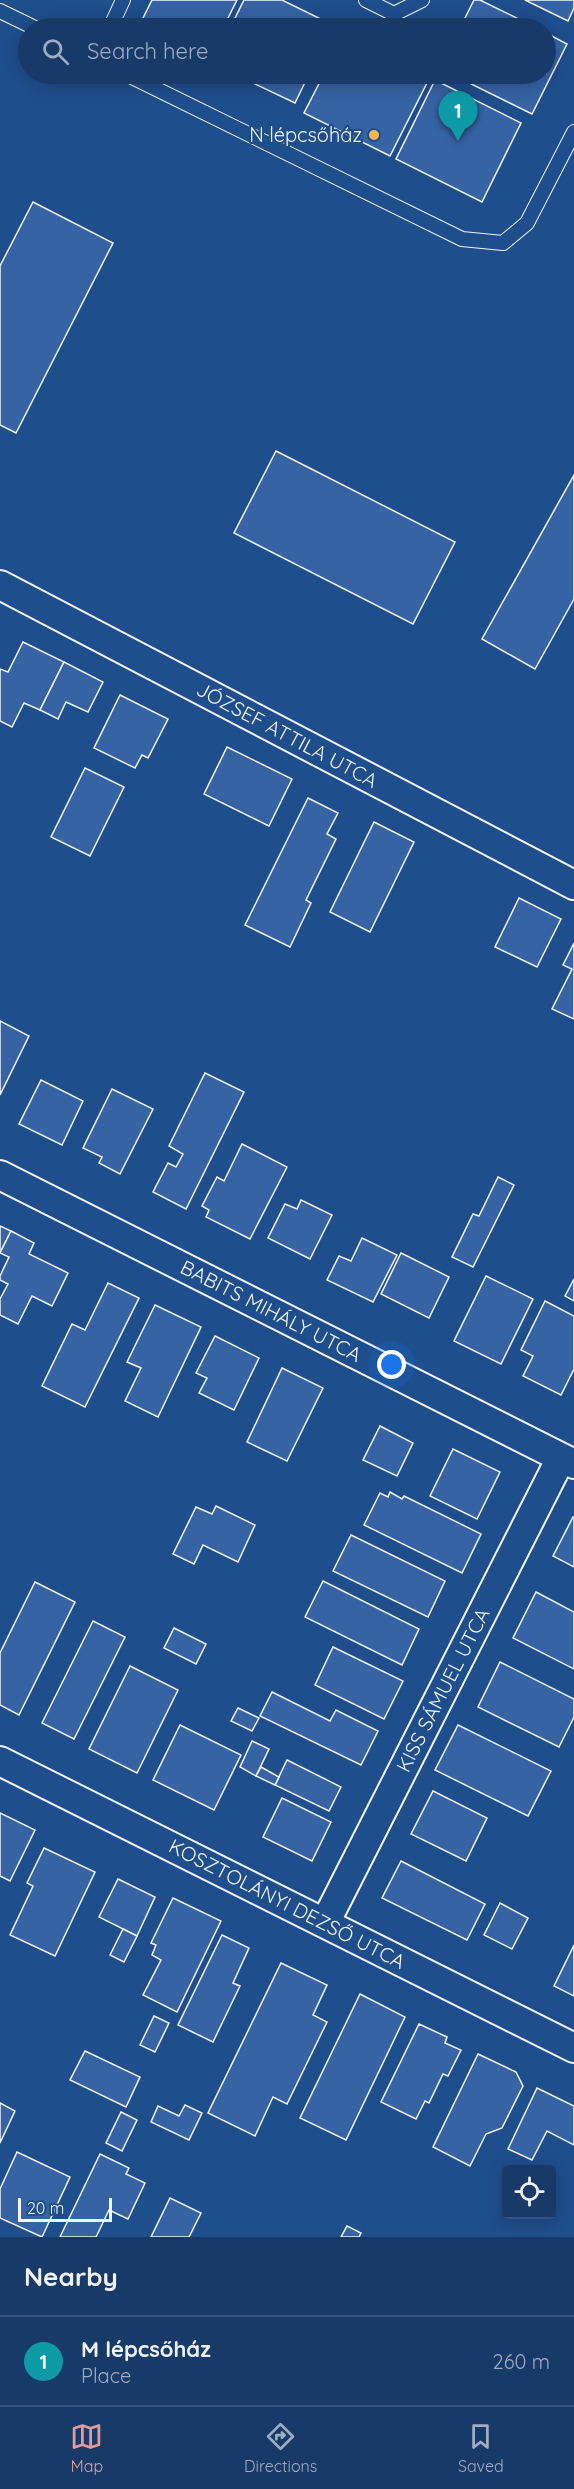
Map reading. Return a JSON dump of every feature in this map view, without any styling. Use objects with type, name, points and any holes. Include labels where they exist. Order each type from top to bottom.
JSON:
[{"type":"street","name":"JÓZSEF ATTILA UTCA","points":[[0,585],[574,885]]},
{"type":"street","name":"BABITS MIHÁLY UTCA","points":[[0,1175],[568,1461]]},
{"type":"street","name":"KISS SÁMUEL UTCA","points":[[325,1923],[568,1461]]},
{"type":"street","name":"KOSZTOLÁNYI DEZSŐ UTCA","points":[[0,1761],[574,2048]]},
{"type":"lane","points":[[115,18],[123,0]]},
{"type":"lane","points":[[366,0],[394,14],[422,0]]},
{"type":"lane","points":[[0,11],[18,20]]},
{"type":"lane","points":[[146,84],[462,239],[503,243],[527,223],[574,132]]},
{"type":"building","points":[[152,0],[237,0],[228,18],[143,18]]},
{"type":"building","points":[[244,0],[282,0],[319,18],[235,18]]},
{"type":"building","points":[[474,0],[480,0],[517,18],[465,18]]},
{"type":"building","points":[[525,0],[574,0],[574,8],[568,21]]},
{"type":"building","points":[[556,38],[567,44],[556,66]]},
{"type":"building","points":[[255,84],[304,84],[295,103]]},
{"type":"building","name":"N lépcsőház","points":[[319,84],[426,84],[390,156],[304,113]]},
{"type":"building","points":[[433,84],[443,84],[521,123],[482,202],[396,159]]},
{"type":"building","points":[[471,84],[547,84],[532,114]]},
{"type":"building","points":[[33,202],[113,243],[16,433],[0,425],[0,266]]},
{"type":"building","points":[[276,451],[455,542],[413,624],[234,533]]},
{"type":"building","points":[[574,475],[574,599],[535,669],[482,639]]},
{"type":"building","points":[[23,642],[64,662],[40,710],[24,703],[12,727],[0,721],[0,669],[8,672]]},
{"type":"building","points":[[64,662],[103,682],[88,712],[66,702],[58,719],[40,710]]},
{"type":"building","points":[[120,695],[168,719],[148,758],[142,755],[135,768],[94,748]]},
{"type":"building","points":[[227,747],[292,779],[269,826],[204,794]]},
{"type":"building","points":[[85,768],[124,787],[90,856],[51,837]]},
{"type":"building","points":[[308,798],[338,813],[327,834],[336,839],[306,900],[311,903],[290,947],[245,925]]},
{"type":"building","points":[[374,822],[414,842],[370,932],[330,912]]},
{"type":"building","points":[[519,898],[561,919],[537,967],[495,947]]},
{"type":"building","points":[[574,943],[574,1019],[552,1009],[572,969],[563,965]]},
{"type":"building","points":[[0,1021],[29,1036],[0,1095]]},
{"type":"building","points":[[205,1073],[244,1092],[186,1209],[153,1192],[168,1163],[176,1167],[183,1154],[169,1146]]},
{"type":"building","points":[[41,1080],[83,1101],[62,1145],[19,1124]]},
{"type":"building","points":[[112,1089],[153,1109],[120,1174],[99,1163],[102,1157],[83,1148]]},
{"type":"building","points":[[242,1144],[287,1167],[250,1239],[206,1217],[209,1210],[202,1206],[217,1177],[224,1181]]},
{"type":"building","points":[[498,1177],[514,1185],[473,1267],[452,1257],[473,1214],[479,1216]]},
{"type":"building","points":[[301,1200],[332,1215],[310,1259],[268,1238],[285,1204],[297,1209]]},
{"type":"building","points":[[0,1226],[11,1231],[0,1253]]},
{"type":"building","points":[[11,1231],[34,1243],[29,1254],[68,1273],[52,1306],[32,1296],[18,1324],[0,1315],[0,1299],[8,1284],[0,1280],[0,1276],[9,1257],[0,1253]]},
{"type":"building","points":[[362,1238],[397,1255],[373,1302],[327,1280],[339,1256],[351,1261]]},
{"type":"building","points":[[401,1253],[449,1277],[429,1318],[381,1294]]},
{"type":"building","points":[[486,1276],[533,1299],[501,1364],[454,1341]]},
{"type":"building","points":[[574,1279],[574,1301],[565,1296]]},
{"type":"building","points":[[108,1283],[139,1298],[85,1407],[42,1386],[72,1324],[85,1330]]},
{"type":"building","points":[[545,1301],[574,1316],[574,1369],[561,1395],[523,1376],[533,1356],[521,1350]]},
{"type":"building","points":[[155,1305],[201,1327],[158,1417],[125,1401],[141,1368],[127,1362]]},
{"type":"building","points":[[215,1336],[259,1358],[234,1410],[199,1393],[207,1378],[196,1373]]},
{"type":"building","points":[[282,1368],[323,1388],[287,1461],[247,1442]]},
{"type":"building","points":[[380,1426],[413,1443],[397,1476],[363,1460]]},
{"type":"building","points":[[453,1449],[500,1472],[477,1519],[430,1496]]},
{"type":"building","points":[[390,1492],[402,1499],[404,1496],[481,1534],[462,1573],[364,1525],[380,1493],[388,1497]]},
{"type":"building","points":[[216,1506],[255,1525],[238,1562],[203,1545],[194,1564],[173,1554],[196,1507],[212,1514]]},
{"type":"building","points":[[574,1517],[574,1567],[553,1556]]},
{"type":"building","points":[[351,1535],[445,1581],[428,1617],[333,1571]]},
{"type":"building","points":[[323,1581],[419,1629],[402,1665],[305,1617]]},
{"type":"building","points":[[35,1582],[75,1602],[19,1715],[0,1705],[0,1653]]},
{"type":"building","points":[[536,1592],[574,1612],[574,1669],[513,1638]]},
{"type":"building","points":[[93,1621],[125,1637],[74,1739],[42,1723]]},
{"type":"building","points":[[174,1628],[206,1644],[196,1664],[164,1648]]},
{"type":"building","points":[[333,1647],[403,1681],[384,1719],[315,1685]]},
{"type":"building","points":[[500,1662],[574,1699],[574,1717],[559,1747],[478,1707]]},
{"type":"building","points":[[130,1666],[178,1690],[137,1773],[89,1749]]},
{"type":"building","points":[[272,1692],[330,1721],[336,1710],[378,1731],[361,1765],[260,1716]]},
{"type":"building","points":[[238,1708],[259,1718],[252,1731],[231,1721]]},
{"type":"building","points":[[180,1725],[241,1755],[214,1810],[153,1780]]},
{"type":"building","points":[[458,1725],[551,1771],[528,1816],[435,1770]]},
{"type":"building","points":[[252,1741],[269,1749],[256,1776],[240,1767]]},
{"type":"building","points":[[287,1760],[341,1787],[329,1811],[275,1785]]},
{"type":"building","points":[[261,1767],[279,1777],[275,1785],[256,1776]]},
{"type":"building","points":[[433,1791],[487,1818],[466,1861],[411,1834]]},
{"type":"building","points":[[282,1798],[331,1822],[312,1861],[263,1837]]},
{"type":"building","points":[[0,1813],[35,1830],[10,1881],[0,1876]]},
{"type":"building","points":[[44,1848],[95,1872],[55,1956],[10,1935],[33,1886],[27,1883]]},
{"type":"building","points":[[401,1861],[485,1904],[467,1940],[382,1898]]},
{"type":"building","points":[[118,1879],[155,1897],[137,1936],[99,1917]]},
{"type":"building","points":[[173,1898],[221,1921],[177,2012],[143,1995],[161,1960],[152,1955],[156,1945],[151,1943]]},
{"type":"building","points":[[500,1903],[528,1918],[512,1949],[484,1935]]},
{"type":"building","points":[[123,1929],[137,1936],[124,1962],[110,1955]]},
{"type":"building","points":[[222,1935],[249,1948],[233,1983],[240,1986],[213,2042],[178,2025]]},
{"type":"building","points":[[574,1945],[574,1996],[554,1986]]},
{"type":"building","points":[[281,1963],[327,1985],[313,2015],[327,2022],[287,2104],[273,2097],[255,2136],[208,2113]]},
{"type":"building","points":[[360,1994],[405,2017],[346,2140],[300,2118]]},
{"type":"building","points":[[154,2016],[169,2023],[155,2052],[140,2045]]},
{"type":"building","points":[[419,2024],[447,2037],[445,2043],[461,2050],[448,2076],[443,2074],[429,2103],[425,2101],[416,2119],[381,2102]]},
{"type":"building","points":[[85,2051],[140,2077],[126,2107],[70,2080]]},
{"type":"building","points":[[478,2054],[516,2072],[523,2086],[502,2128],[486,2134],[470,2166],[433,2147]]},
{"type":"building","points":[[537,2088],[574,2106],[574,2145],[547,2131],[532,2160],[508,2149]]},
{"type":"building","points":[[0,2103],[15,2111],[0,2143]]},
{"type":"building","points":[[185,2105],[202,2113],[189,2140],[151,2122],[158,2106],[179,2116]]},
{"type":"building","points":[[121,2112],[137,2120],[122,2151],[106,2143]]},
{"type":"building","points":[[17,2152],[70,2177],[42,2237],[0,2218],[0,2189]]},
{"type":"building","points":[[100,2154],[129,2168],[126,2174],[145,2183],[128,2219],[109,2210],[96,2237],[60,2237]]},
{"type":"building","points":[[170,2198],[201,2213],[189,2237],[151,2237]]},
{"type":"building","points":[[347,2226],[361,2233],[359,2237],[341,2237]]},
{"type":"place","name":"N lépcsőház","points":[[374,135]]},
{"type":"place","name":"M lépcsőház","points":[[458,141]]}]
